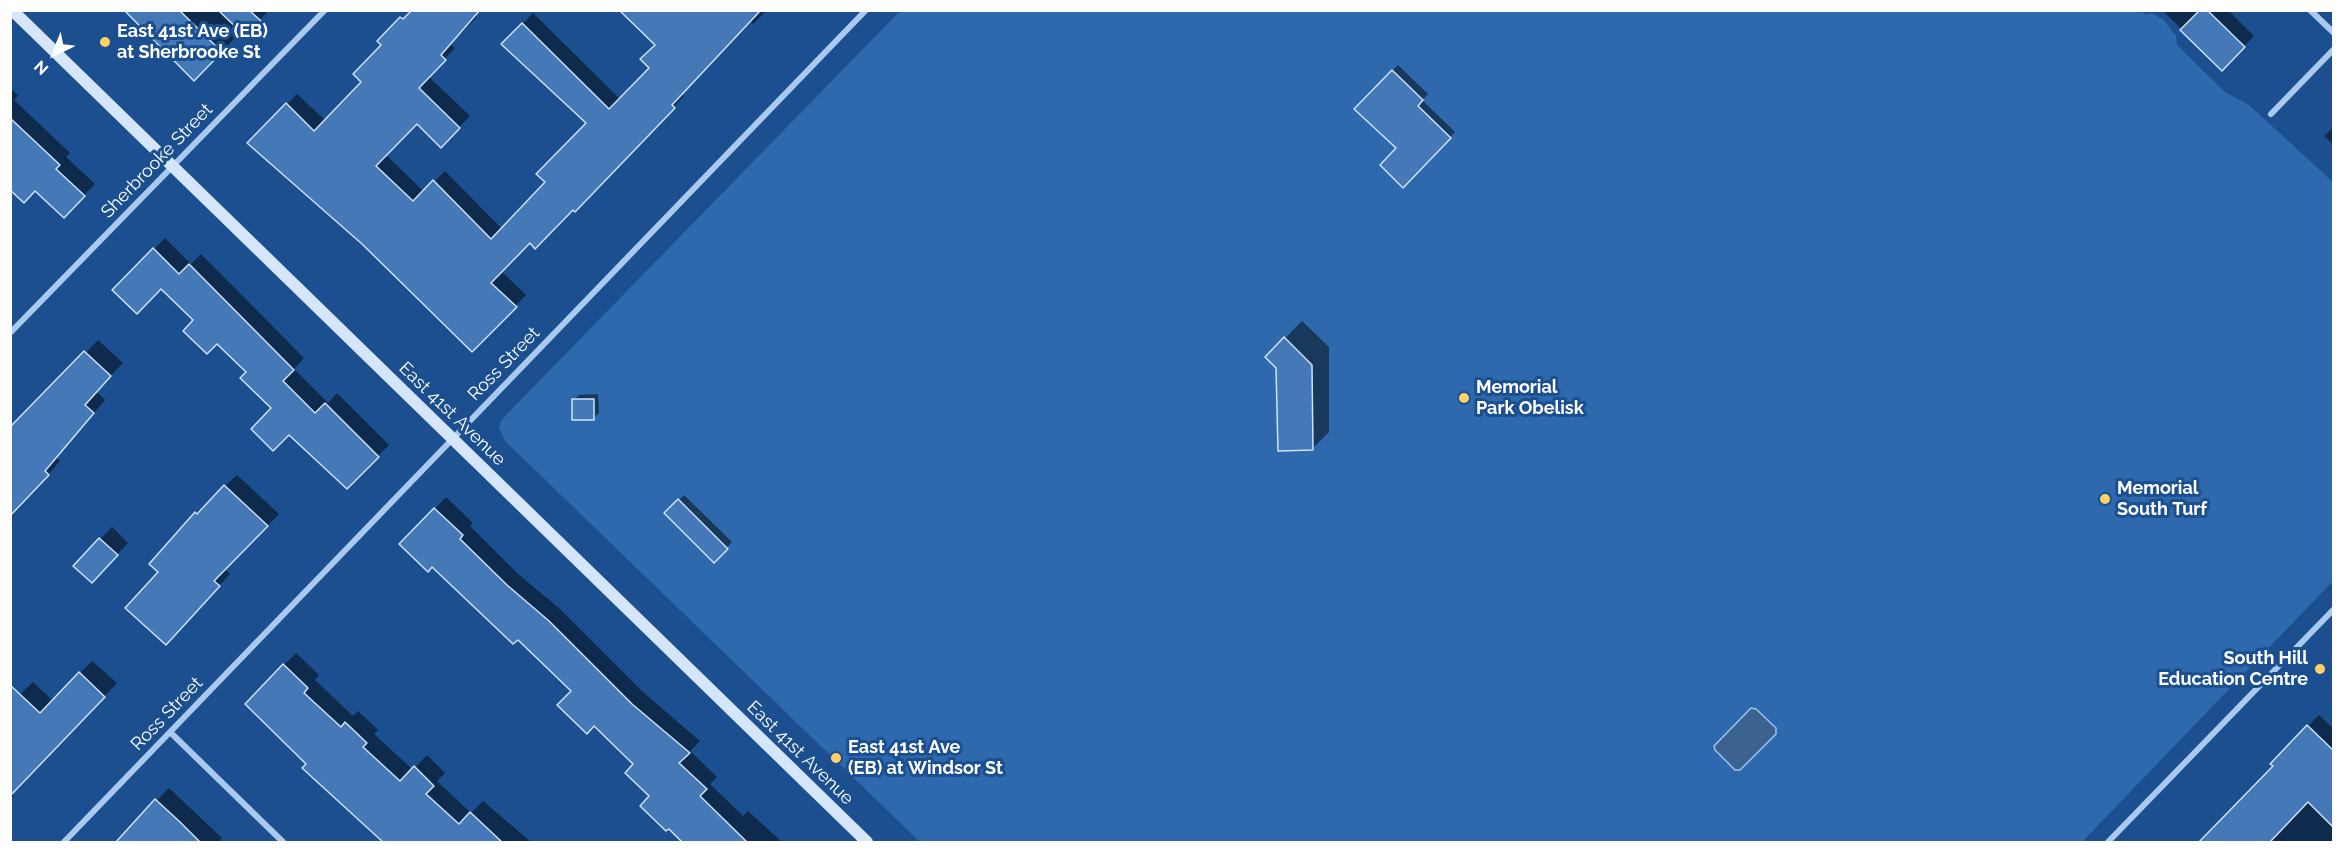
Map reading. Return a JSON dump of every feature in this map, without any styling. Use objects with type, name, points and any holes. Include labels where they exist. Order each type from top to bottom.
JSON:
[{"type":"main road","name":"East 41st Avenue","points":[[12,10],[867,843]]},
{"type":"street","name":"Sherbrooke Street","points":[[10,333],[325,10]]},
{"type":"street","name":"Ross Street","points":[[64,843],[866,10]]},
{"type":"street","points":[[2310,10],[2334,33]]},
{"type":"street","points":[[2271,114],[2334,49]]},
{"type":"street","points":[[2108,843],[2334,609]]},
{"type":"street","points":[[170,732],[283,843]]},
{"type":"shaded area","points":[[900,11],[2141,11],[2146,15],[2151,13],[2164,20],[2176,36],[2177,45],[2225,92],[2249,105],[2333,182],[2333,581],[2082,842],[920,842],[505,441],[499,428],[506,415]]},
{"type":"shaded area","points":[[1751,708],[1756,709],[1776,728],[1776,734],[1740,770],[1735,770],[1715,750],[1714,746]]},
{"type":"building","points":[[124,10],[179,10],[222,52],[194,81]]},
{"type":"building","points":[[218,10],[249,10],[261,21],[246,37]]},
{"type":"building","points":[[412,10],[480,10],[441,55],[446,60],[419,88],[460,128],[441,148],[417,124],[376,166],[413,201],[433,180],[491,239],[545,182],[536,174],[586,123],[501,44],[522,23],[609,109],[649,68],[640,59],[655,45],[619,10],[761,10],[672,105],[675,108],[575,212],[573,210],[535,249],[530,243],[491,283],[517,307],[472,352],[362,244],[247,143],[286,103],[314,131],[361,82],[353,74],[381,45],[377,41],[400,17],[403,19]]},
{"type":"building","points":[[2200,10],[2207,10],[2245,47],[2222,71],[2180,30]]},
{"type":"building","points":[[1392,70],[1423,100],[1418,106],[1451,138],[1403,188],[1380,165],[1396,148],[1354,109]]},
{"type":"building","points":[[10,118],[60,165],[56,169],[85,196],[64,218],[35,191],[24,203],[10,190]]},
{"type":"building","points":[[153,248],[179,274],[189,264],[294,370],[283,381],[315,413],[325,403],[379,457],[347,489],[289,435],[273,451],[251,429],[271,408],[240,378],[246,372],[217,344],[207,354],[183,331],[193,320],[161,289],[137,314],[112,290]]},
{"type":"building","points":[[1284,337],[1312,365],[1313,450],[1278,451],[1276,368],[1265,357]]},
{"type":"building","points":[[84,351],[111,376],[85,405],[94,413],[45,471],[49,475],[10,516],[10,427]]},
{"type":"building","points":[[572,399],[594,399],[594,420],[572,420]]},
{"type":"building","points":[[224,485],[268,526],[214,581],[220,586],[166,645],[125,608],[158,572],[149,564],[195,512],[197,514]]},
{"type":"building","points":[[678,499],[728,549],[714,563],[664,513]]},
{"type":"building","points":[[434,508],[463,535],[460,539],[507,585],[549,621],[632,704],[690,753],[679,763],[707,789],[700,796],[748,843],[683,843],[669,829],[666,831],[640,806],[649,796],[625,773],[633,764],[594,726],[587,734],[557,705],[571,691],[518,640],[513,644],[432,567],[428,572],[399,544]]},
{"type":"building","points":[[99,538],[118,555],[92,583],[73,566]]},
{"type":"building","points":[[283,664],[308,688],[304,693],[341,727],[345,722],[367,743],[363,747],[400,781],[414,766],[434,786],[426,794],[459,824],[470,812],[503,843],[384,843],[302,768],[306,764],[245,704]]},
{"type":"building","points":[[79,672],[105,697],[10,796],[10,685],[40,713]]},
{"type":"building","points":[[2307,725],[2334,751],[2334,828],[2308,802],[2269,843],[2198,843],[2273,766],[2270,764]]},
{"type":"building","points":[[155,799],[180,822],[201,843],[115,843]]},
{"type":"place","name":"East 41st Ave (EB) at Sherbrooke St","points":[[105,42]]},
{"type":"place","name":"Memorial Park Obelisk","points":[[1464,398]]},
{"type":"place","name":"Memorial South Turf","points":[[2105,499]]},
{"type":"place","name":"South Hill Education Centre","points":[[2320,669]]},
{"type":"place","name":"East 41st Ave (EB) at Windsor St","points":[[836,758]]}]
